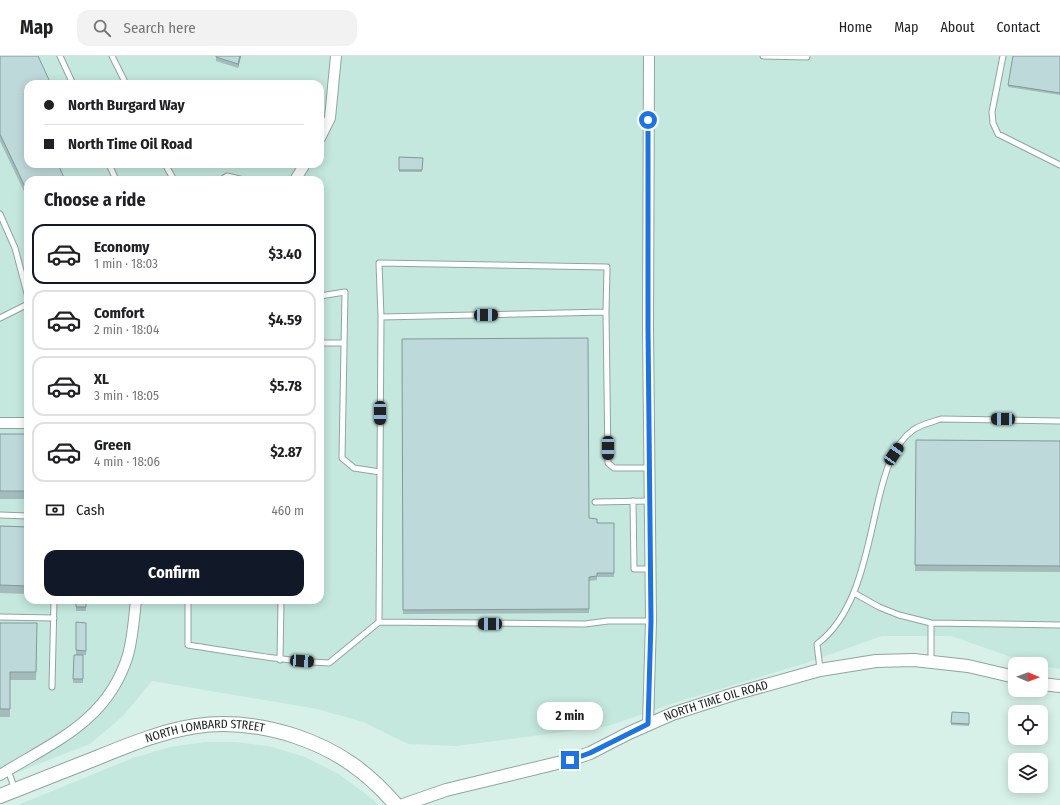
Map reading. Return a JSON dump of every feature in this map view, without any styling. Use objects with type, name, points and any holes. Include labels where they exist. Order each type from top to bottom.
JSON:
[{"type":"main road","name":"NORTH LOMBARD STREET","points":[[0,796],[160,733],[201,725],[230,724],[254,726],[285,733],[333,751],[369,776],[396,805]]},
{"type":"street","points":[[324,130],[330,118],[336,56]]},
{"type":"street","points":[[648,724],[651,621],[649,468],[649,56]]},
{"type":"street","points":[[0,423],[24,423]]},
{"type":"street","points":[[4,773],[85,722],[106,700],[121,675],[128,653],[135,604]]},
{"type":"street","name":"NORTH TIME OIL ROAD","points":[[403,805],[446,790],[570,760],[590,753],[648,724],[707,702],[820,670],[876,661],[900,659],[968,666],[1008,675]]},
{"type":"street","points":[[1048,685],[1060,686]]},
{"type":"lane","points":[[60,56],[70,80]]},
{"type":"lane","points":[[112,56],[124,80]]},
{"type":"lane","points":[[763,56],[808,57]]},
{"type":"lane","points":[[1003,56],[992,112],[993,123],[998,134],[1060,165]]},
{"type":"lane","points":[[0,214],[15,248],[24,282]]},
{"type":"lane","points":[[379,622],[381,317],[379,263],[607,268],[606,312],[608,463],[614,468],[649,468]]},
{"type":"lane","points":[[324,295],[345,292],[342,458],[354,468],[380,472]]},
{"type":"lane","points":[[0,318],[24,306]]},
{"type":"lane","points":[[381,317],[606,312]]},
{"type":"lane","points":[[324,343],[344,343]]},
{"type":"lane","points":[[820,670],[817,644],[825,638],[854,593],[863,569],[886,468],[903,440],[913,430],[924,424],[942,419],[1060,421]]},
{"type":"lane","points":[[633,501],[634,569],[650,569]]},
{"type":"lane","points":[[595,502],[650,501]]},
{"type":"lane","points":[[0,515],[24,516]]},
{"type":"lane","points":[[854,593],[879,607],[899,615],[931,623],[1060,625]]},
{"type":"lane","points":[[52,687],[54,604]]},
{"type":"lane","points":[[188,604],[188,644],[280,660],[329,663],[379,622],[586,624],[651,621]]},
{"type":"lane","points":[[280,660],[281,604]]},
{"type":"lane","points":[[0,617],[54,618]]},
{"type":"lane","points":[[931,623],[931,661]]},
{"type":"lane","points":[[4,773],[15,790]]},
{"type":"shaded area","points":[[0,56],[1060,56],[1060,669],[1048,667],[1048,657],[1011,657],[951,636],[882,636],[803,664],[680,701],[608,726],[456,746],[408,744],[363,722],[317,709],[152,681],[123,716],[90,744],[0,779]]},
{"type":"shaded area","points":[[205,742],[235,742],[269,746],[305,757],[337,773],[374,800],[378,805],[18,805],[133,758],[170,747]]},
{"type":"building","points":[[0,56],[38,56],[49,80],[24,80],[24,168],[60,168],[63,176],[24,176],[24,185],[0,134]]},
{"type":"building","points":[[216,56],[240,56],[238,64]]},
{"type":"building","points":[[1013,56],[1060,56],[1060,93],[1008,85]]},
{"type":"building","points":[[399,157],[423,158],[422,170],[399,170]]},
{"type":"building","points":[[588,338],[589,518],[597,519],[597,523],[614,523],[614,573],[597,573],[597,576],[589,577],[589,609],[403,610],[402,339]]},
{"type":"building","points":[[0,434],[24,434],[24,491],[0,491]]},
{"type":"building","points":[[916,440],[1060,441],[1060,566],[915,565]]},
{"type":"building","points":[[0,526],[24,527],[24,586],[0,585]]},
{"type":"building","points":[[76,604],[86,604],[86,607],[76,607]]},
{"type":"building","points":[[76,622],[86,623],[86,651],[76,650]]},
{"type":"building","points":[[0,623],[37,623],[36,672],[10,672],[10,709],[0,709]]},
{"type":"building","points":[[74,655],[83,655],[83,679],[73,679]]},
{"type":"building","points":[[952,712],[969,713],[969,724],[951,723]]},
{"type":"route","points":[[570,760],[606,746],[628,733],[648,724],[651,621],[648,328],[648,120]]}]
